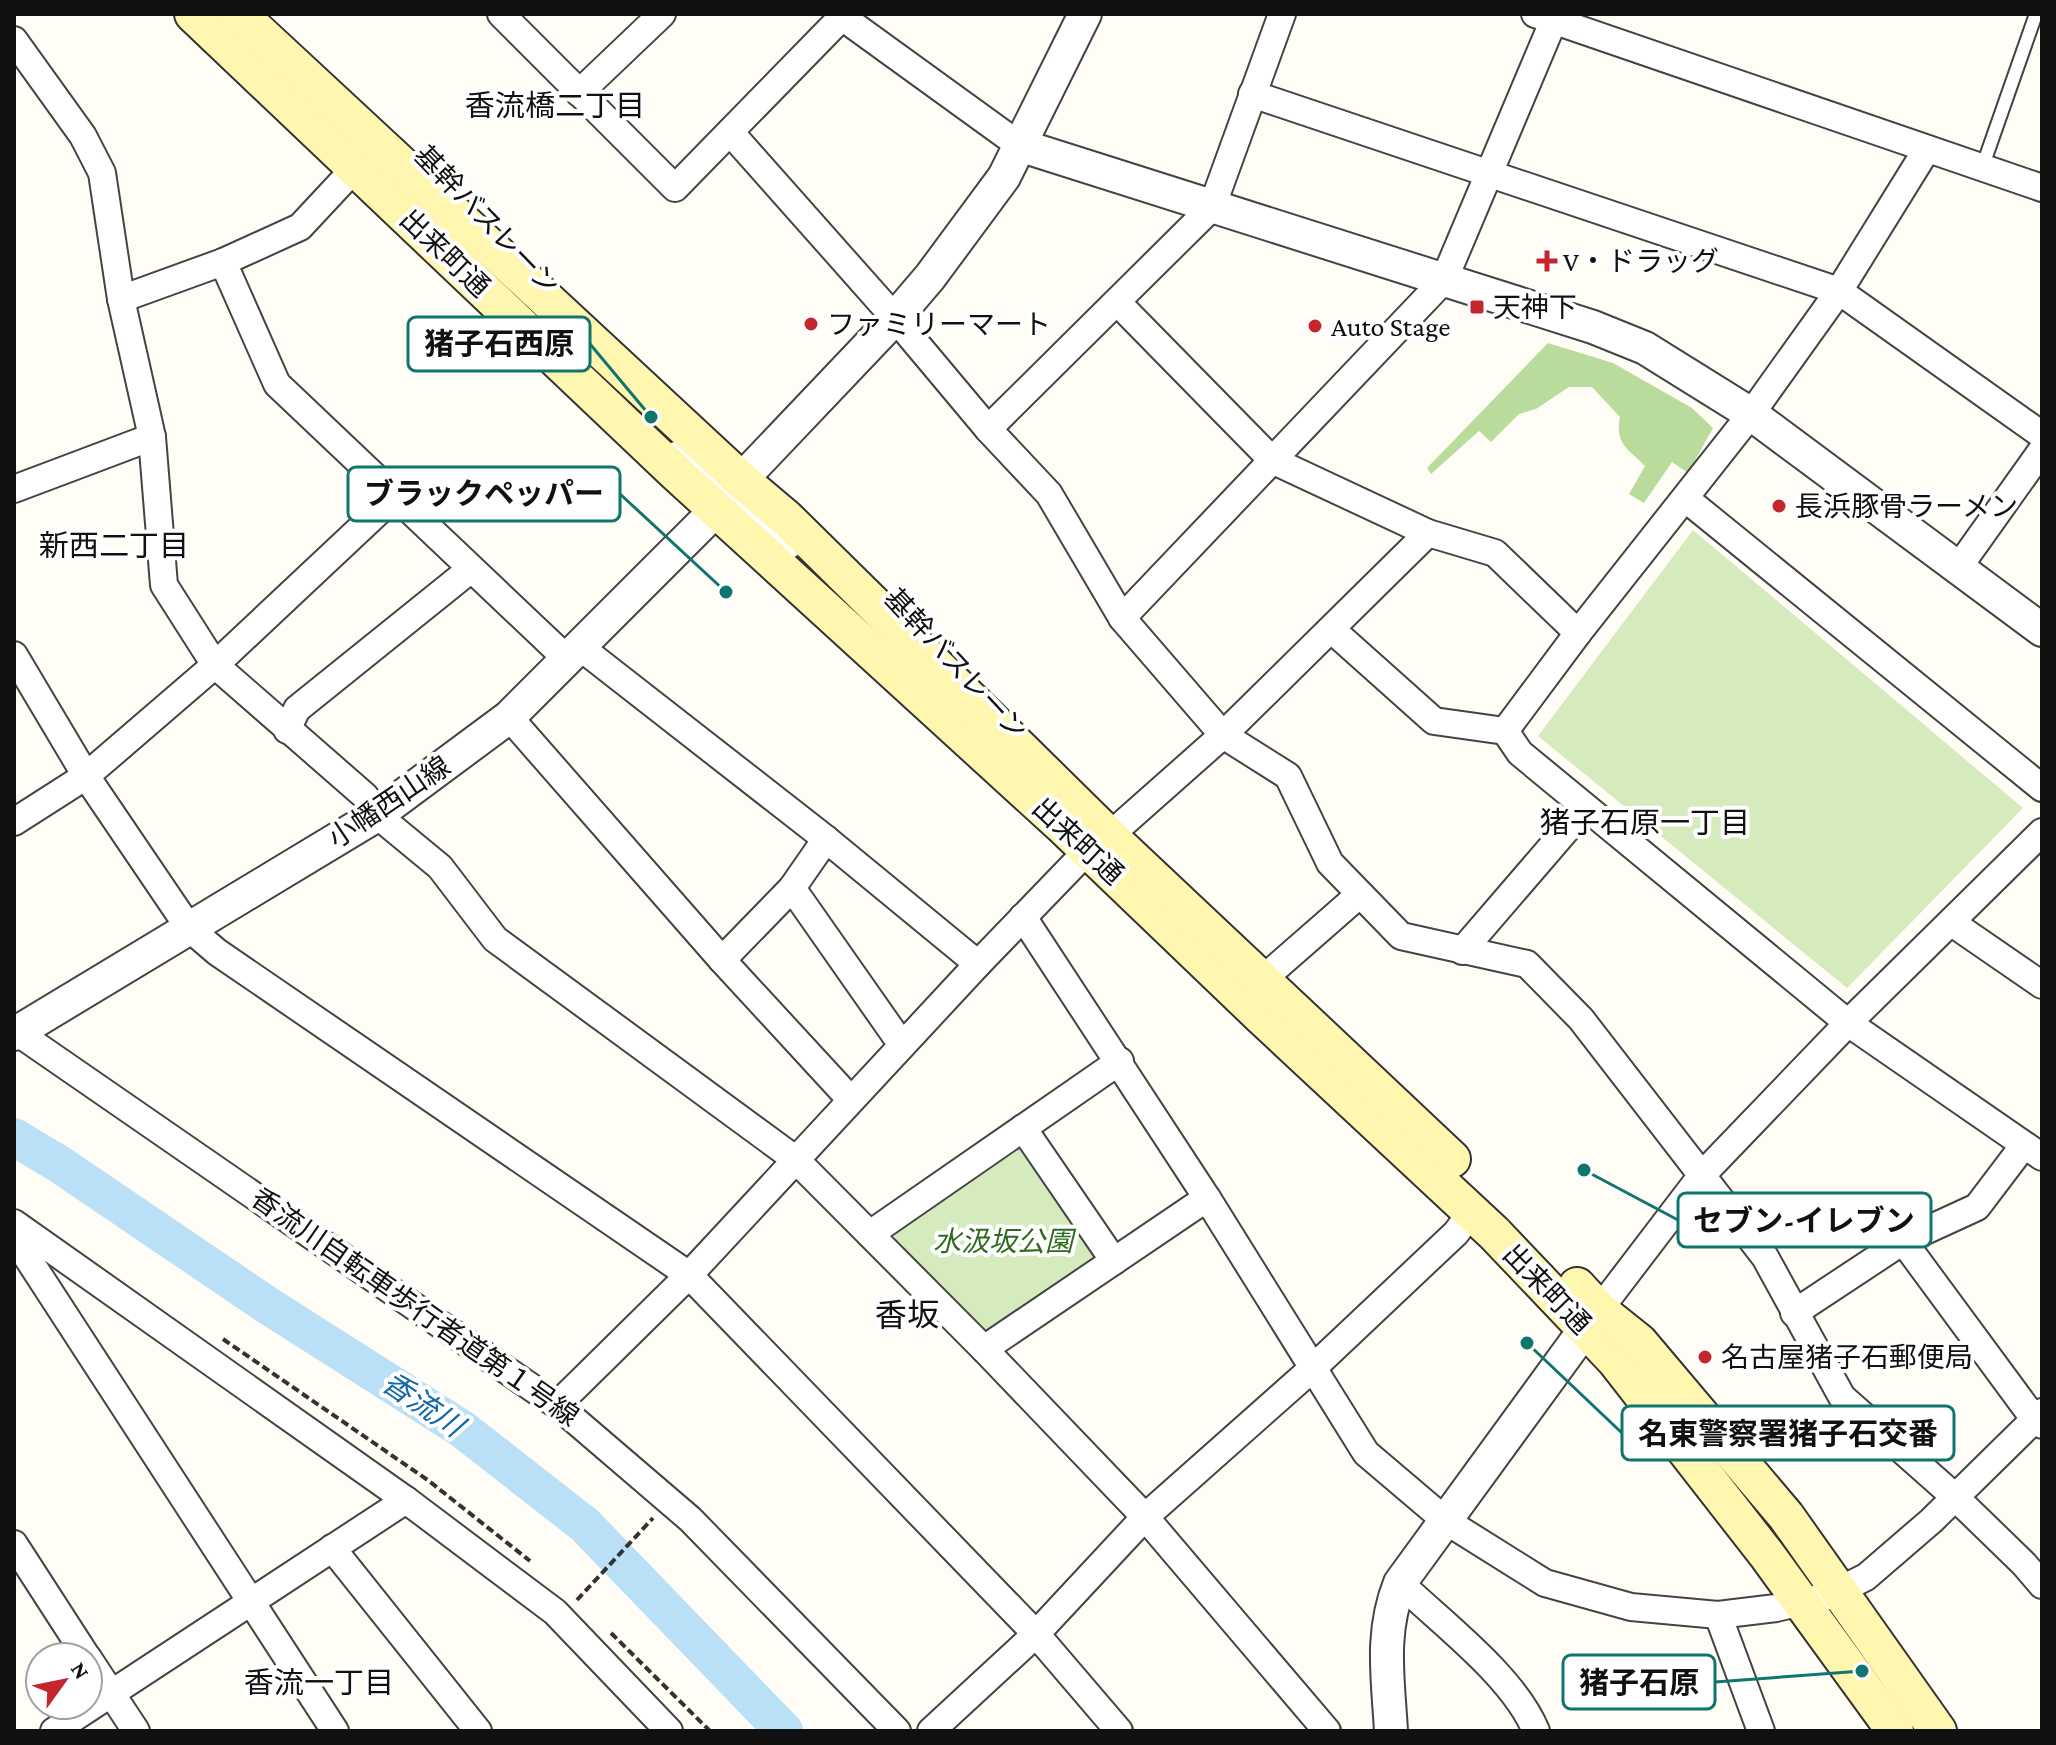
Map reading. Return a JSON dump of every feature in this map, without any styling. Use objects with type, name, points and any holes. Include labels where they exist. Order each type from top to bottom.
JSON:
[{"type":"main road","name":"出来町通","points":[[193,14],[675,472],[786,518],[1260,1015],[1593,1320],[1639,1342],[1786,1516],[1821,1597],[1895,1731]]},
{"type":"main road","name":"出来町通","points":[[239,14],[337,105],[729,495],[1088,838],[1263,979],[1490,1195],[1593,1320],[1615,1360],[1767,1555],[1874,1639],[1938,1731]]},
{"type":"street","points":[[501,14],[675,188],[840,16],[1019,145],[1593,327],[1645,348],[1751,414],[2042,630]]},
{"type":"street","points":[[579,93],[662,14]]},
{"type":"street","points":[[1019,145],[1085,14]]},
{"type":"street","points":[[988,429],[1212,207],[1282,14]]},
{"type":"street","points":[[1122,618],[1444,280],[1544,18],[2042,188]]},
{"type":"street","points":[[14,40],[83,136],[102,173],[121,299],[152,437],[164,585],[215,665],[365,796],[377,815],[440,867],[495,939],[795,1159],[1145,1517],[1327,1731]]},
{"type":"street","points":[[1252,94],[1839,291],[2042,435]]},
{"type":"street","points":[[730,132],[895,318],[988,429],[1049,494],[1122,618],[1223,735],[1288,776],[1330,863],[1401,936],[1527,964],[1581,1019],[1765,1257],[1842,1397],[1955,1497],[2042,1585]]},
{"type":"street","name":"小幡西山線","points":[[15,1032],[377,815],[509,717],[729,495],[895,318],[930,277],[1004,177],[1019,145]]},
{"type":"street","points":[[1505,731],[1578,633],[1751,414],[1839,291],[1927,149]]},
{"type":"street","points":[[121,299],[223,262],[300,227],[356,167]]},
{"type":"street","points":[[223,262],[277,384],[471,569],[574,654],[826,839],[978,964]]},
{"type":"street","points":[[1117,302],[1272,460],[1428,533],[1495,553],[1578,633]]},
{"type":"street","points":[[14,489],[152,437]]},
{"type":"street","points":[[1958,568],[2042,450]]},
{"type":"street","points":[[14,822],[86,776],[215,665],[395,496]]},
{"type":"street","points":[[1686,499],[2042,788]]},
{"type":"street","points":[[557,1405],[689,1275],[1023,917],[1088,838],[1223,735],[1428,533]]},
{"type":"street","points":[[287,730],[297,709],[471,569]]},
{"type":"street","points":[[1331,629],[1434,721],[1505,731],[1520,753],[1848,1023],[2033,1151],[1977,1207],[1903,1241],[1794,1313]]},
{"type":"street","points":[[14,655],[86,776],[189,928],[217,952],[689,1275],[1036,1634],[1119,1731]]},
{"type":"street","points":[[509,717],[722,960],[851,1100]]},
{"type":"street","points":[[1462,951],[1585,808]]},
{"type":"street","points":[[1391,1731],[1386,1646],[1390,1609],[1400,1583],[1702,1175],[1848,1023],[2042,832]]},
{"type":"street","points":[[722,960],[792,888],[826,839]]},
{"type":"street","points":[[792,888],[902,1045]]},
{"type":"street","points":[[1263,979],[1359,895]]},
{"type":"street","points":[[1023,917],[1120,1061],[1366,1453],[1446,1521],[1545,1583],[1631,1607],[1718,1615],[1821,1597],[1866,1577],[2040,1419],[1903,1241]]},
{"type":"street","points":[[1952,923],[2042,985]]},
{"type":"street","points":[[15,1032],[557,1405],[690,1519],[897,1731]]},
{"type":"street","points":[[870,1234],[1120,1061]]},
{"type":"street","points":[[1023,1128],[1114,1261]]},
{"type":"street","points":[[984,1349],[1207,1198]]},
{"type":"street","points":[[931,1731],[1036,1634],[1145,1517],[1314,1367],[1456,1233],[1472,1211]]},
{"type":"street","points":[[14,1223],[406,1500],[555,1612],[669,1731]]},
{"type":"street","points":[[14,1237],[335,1731]]},
{"type":"street","points":[[54,1731],[406,1500]]},
{"type":"street","points":[[14,1544],[78,1641]]},
{"type":"street","points":[[332,1548],[478,1731]]},
{"type":"street","points":[[1400,1583],[1504,1681],[1529,1715],[1536,1731]]},
{"type":"street","points":[[1821,1597],[1913,1731]]},
{"type":"street","points":[[1718,1615],[1761,1731]]},
{"type":"street","points":[[104,1681],[136,1731]]},
{"type":"lane","points":[[1982,168],[2036,31],[2036,14]]},
{"type":"path","points":[[577,1600],[655,1516]]},
{"type":"green space","points":[[1548,343],[1613,363],[1692,408],[1713,428],[1688,473],[1672,462],[1644,503],[1629,494],[1645,466],[1621,440],[1620,417],[1592,387],[1569,387],[1536,409],[1519,414],[1491,442],[1479,431],[1431,474],[1427,468]]},
{"type":"green space","points":[[1693,530],[2023,808],[1847,988],[1538,736]]},
{"type":"green space","name":"水汲坂公園","points":[[1023,1146],[1098,1258],[995,1330],[980,1329],[894,1242],[895,1228]]},
{"type":"waterway","name":"香流川","points":[[14,1137],[59,1164],[267,1305],[462,1429],[585,1525],[784,1731]]},
{"type":"place","name":"V・ドラッグ","points":[[1547,261]]},
{"type":"place","name":"天神下","points":[[1477,307]]},
{"type":"place","name":"ファミリーマート","points":[[811,324]]},
{"type":"place","name":"Auto Stage","points":[[1315,326]]},
{"type":"place","name":"猪子石西原","points":[[651,417]]},
{"type":"place","name":"長浜豚骨ラーメン","points":[[1779,506]]},
{"type":"place","name":"ブラックペッパー","points":[[726,592]]},
{"type":"place","name":"セブン-イレブン","points":[[1584,1170]]},
{"type":"place","name":"名東警察署猪子石交番","points":[[1527,1343]]},
{"type":"place","name":"名古屋猪子石郵便局","points":[[1705,1357]]},
{"type":"place","name":"猪子石原","points":[[1862,1671]]},
{"type":"district","name":"香流橋二丁目","points":[[555,105]]},
{"type":"district","name":"新西二丁目","points":[[114,545]]},
{"type":"district","name":"猪子石原一丁目","points":[[1645,822]]},
{"type":"district","name":"香坂","points":[[907,1315]]},
{"type":"district","name":"香流一丁目","points":[[319,1682]]}]
